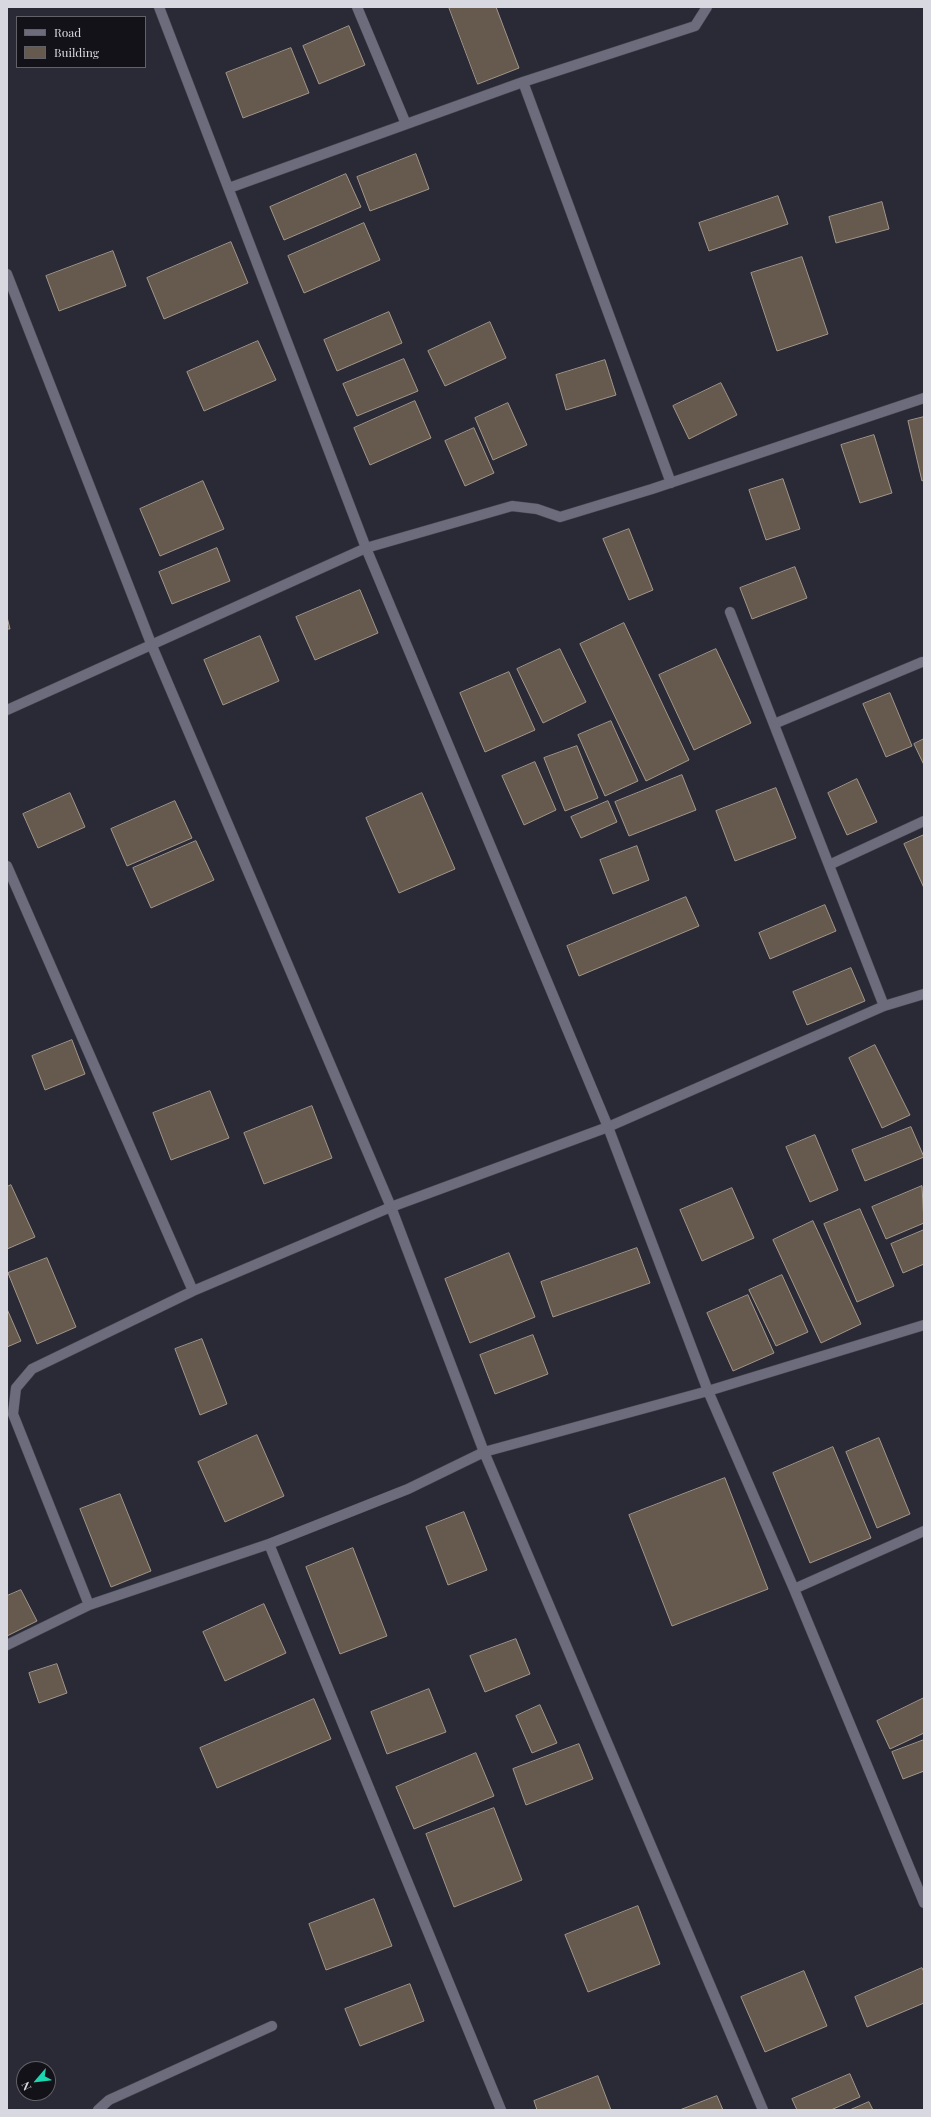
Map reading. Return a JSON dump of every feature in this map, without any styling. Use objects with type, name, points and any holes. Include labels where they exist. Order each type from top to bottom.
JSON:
[{"type":"street","points":[[159,7],[366,548],[608,1127],[708,1391],[794,1589],[924,1903]]},
{"type":"street","points":[[357,7],[406,124]]},
{"type":"street","points":[[229,188],[523,82],[696,26],[707,7]]},
{"type":"street","points":[[523,82],[671,483]]},
{"type":"street","points":[[7,274],[152,646],[391,1207],[484,1452],[763,2110]]},
{"type":"street","points":[[7,710],[152,646],[366,548],[512,506],[537,509],[560,517],[671,483],[924,398]]},
{"type":"street","points":[[730,612],[884,1006]]},
{"type":"street","points":[[774,724],[922,662]]},
{"type":"street","points":[[829,864],[924,822]]},
{"type":"street","points":[[7,866],[193,1291]]},
{"type":"street","points":[[89,1605],[13,1414],[16,1388],[32,1369],[193,1291],[391,1207],[608,1127],[884,1006],[924,994]]},
{"type":"street","points":[[7,1645],[89,1605],[269,1544],[408,1489],[484,1452],[708,1391],[924,1325]]},
{"type":"street","points":[[794,1589],[924,1531]]},
{"type":"street","points":[[269,1544],[501,2110]]},
{"type":"street","points":[[98,2110],[109,2100],[272,2026]]},
{"type":"building","points":[[449,7],[496,7],[519,68],[478,84]]},
{"type":"building","points":[[349,26],[365,65],[319,84],[303,46]]},
{"type":"building","points":[[291,48],[309,93],[243,118],[226,73]]},
{"type":"building","points":[[416,154],[429,189],[370,211],[357,177]]},
{"type":"building","points":[[346,174],[361,207],[284,240],[270,207]]},
{"type":"building","points":[[778,196],[788,224],[709,251],[699,223]]},
{"type":"building","points":[[882,202],[889,229],[836,243],[829,217]]},
{"type":"building","points":[[364,223],[380,260],[304,293],[288,256]]},
{"type":"building","points":[[231,242],[248,283],[164,319],[147,278]]},
{"type":"building","points":[[113,251],[126,286],[59,311],[46,276]]},
{"type":"building","points":[[802,257],[828,334],[777,351],[751,273]]},
{"type":"building","points":[[389,312],[402,343],[337,371],[324,340]]},
{"type":"building","points":[[490,322],[506,358],[445,386],[428,351]]},
{"type":"building","points":[[258,341],[276,380],[204,411],[187,372]]},
{"type":"building","points":[[404,359],[418,391],[357,416],[343,384]]},
{"type":"building","points":[[605,360],[616,395],[566,410],[556,375]]},
{"type":"building","points":[[721,383],[737,415],[689,439],[673,406]]},
{"type":"building","points":[[415,401],[431,438],[370,465],[354,428]]},
{"type":"building","points":[[508,403],[527,445],[493,460],[475,418]]},
{"type":"building","points":[[924,417],[924,480],[922,481],[908,421]]},
{"type":"building","points":[[474,428],[494,473],[465,486],[445,441]]},
{"type":"building","points":[[874,435],[892,493],[860,503],[841,445]]},
{"type":"building","points":[[783,479],[800,529],[766,540],[749,490]]},
{"type":"building","points":[[203,481],[224,529],[160,556],[140,509]]},
{"type":"building","points":[[629,529],[653,590],[629,600],[603,539]]},
{"type":"building","points":[[217,548],[230,581],[172,604],[159,572]]},
{"type":"building","points":[[795,567],[807,598],[752,619],[740,588]]},
{"type":"building","points":[[360,590],[378,633],[315,660],[296,617]]},
{"type":"building","points":[[7,617],[10,629],[7,629]]},
{"type":"building","points":[[624,623],[689,760],[646,781],[580,644]]},
{"type":"building","points":[[260,636],[279,681],[223,705],[204,660]]},
{"type":"building","points":[[560,649],[586,702],[543,723],[517,669]]},
{"type":"building","points":[[716,649],[751,723],[694,750],[659,675]]},
{"type":"building","points":[[509,672],[535,730],[485,752],[460,693]]},
{"type":"building","points":[[890,693],[912,746],[886,757],[863,704]]},
{"type":"building","points":[[611,721],[638,781],[605,796],[578,735]]},
{"type":"building","points":[[924,739],[924,765],[914,744]]},
{"type":"building","points":[[577,746],[598,798],[565,811],[544,758]]},
{"type":"building","points":[[535,762],[556,810],[524,825],[502,776]]},
{"type":"building","points":[[682,775],[696,810],[629,836],[615,802]]},
{"type":"building","points":[[857,779],[877,822],[847,835],[828,793]]},
{"type":"building","points":[[776,788],[796,838],[735,861],[716,811]]},
{"type":"building","points":[[70,793],[85,827],[38,848],[23,814]]},
{"type":"building","points":[[422,793],[455,869],[399,893],[366,818]]},
{"type":"building","points":[[175,801],[192,838],[127,866],[111,829]]},
{"type":"building","points":[[608,801],[617,822],[581,838],[571,817]]},
{"type":"building","points":[[924,835],[924,888],[904,844]]},
{"type":"building","points":[[196,841],[214,880],[151,908],[133,868]]},
{"type":"building","points":[[637,846],[649,880],[613,894],[600,860]]},
{"type":"building","points":[[686,897],[699,926],[579,976],[567,946]]},
{"type":"building","points":[[825,905],[836,931],[770,959],[759,933]]},
{"type":"building","points":[[851,968],[865,1001],[807,1025],[793,992]]},
{"type":"building","points":[[72,1040],[85,1074],[45,1090],[32,1056]]},
{"type":"building","points":[[875,1045],[910,1115],[882,1128],[849,1058]]},
{"type":"building","points":[[210,1091],[229,1138],[171,1160],[153,1113]]},
{"type":"building","points":[[312,1106],[332,1158],[264,1184],[244,1133]]},
{"type":"building","points":[[911,1127],[924,1157],[865,1181],[852,1150]]},
{"type":"building","points":[[815,1135],[838,1190],[810,1202],[786,1147]]},
{"type":"building","points":[[11,1185],[35,1237],[7,1249],[7,1187]]},
{"type":"building","points":[[922,1186],[924,1223],[886,1239],[872,1207]]},
{"type":"building","points":[[732,1188],[754,1238],[702,1261],[680,1210]]},
{"type":"building","points":[[860,1209],[894,1286],[857,1302],[824,1224]]},
{"type":"building","points":[[813,1221],[861,1324],[821,1343],[773,1240]]},
{"type":"building","points":[[924,1230],[924,1264],[903,1273],[891,1244]]},
{"type":"building","points":[[637,1248],[650,1283],[553,1317],[541,1282]]},
{"type":"building","points":[[509,1253],[535,1317],[470,1343],[445,1279]]},
{"type":"building","points":[[47,1258],[76,1327],[37,1344],[8,1273]]},
{"type":"building","points":[[782,1275],[808,1332],[776,1346],[749,1290]]},
{"type":"building","points":[[748,1295],[774,1353],[733,1371],[707,1313]]},
{"type":"building","points":[[7,1309],[21,1341],[7,1347]]},
{"type":"building","points":[[533,1335],[548,1374],[495,1394],[480,1355]]},
{"type":"building","points":[[202,1339],[227,1404],[200,1415],[175,1349]]},
{"type":"building","points":[[257,1435],[284,1496],[225,1522],[198,1462]]},
{"type":"building","points":[[879,1438],[910,1514],[877,1528],[846,1452]]},
{"type":"building","points":[[833,1447],[871,1538],[810,1563],[773,1473]]},
{"type":"building","points":[[725,1478],[768,1589],[672,1626],[629,1515]]},
{"type":"building","points":[[120,1494],[151,1571],[111,1587],[80,1509]]},
{"type":"building","points":[[464,1512],[487,1570],[448,1585],[426,1527]]},
{"type":"building","points":[[353,1548],[387,1636],[340,1654],[306,1567]]},
{"type":"building","points":[[21,1590],[37,1621],[7,1636],[7,1596]]},
{"type":"building","points":[[264,1604],[286,1653],[225,1681],[203,1632]]},
{"type":"building","points":[[516,1639],[530,1674],[485,1692],[470,1656]]},
{"type":"building","points":[[57,1664],[67,1693],[39,1703],[29,1673]]},
{"type":"building","points":[[429,1689],[446,1732],[387,1754],[371,1712]]},
{"type":"building","points":[[924,1698],[924,1733],[890,1749],[877,1721]]},
{"type":"building","points":[[314,1699],[331,1739],[217,1788],[200,1748]]},
{"type":"building","points":[[540,1705],[557,1743],[532,1753],[516,1716]]},
{"type":"building","points":[[924,1740],[924,1771],[903,1779],[892,1752]]},
{"type":"building","points":[[579,1744],[593,1779],[526,1805],[513,1769]]},
{"type":"building","points":[[476,1753],[494,1796],[414,1829],[396,1787]]},
{"type":"building","points":[[494,1808],[522,1880],[454,1907],[426,1834]]},
{"type":"building","points":[[374,1899],[392,1946],[326,1970],[309,1924]]},
{"type":"building","points":[[638,1906],[660,1964],[588,1992],[565,1935]]},
{"type":"building","points":[[922,1968],[924,1972],[924,2003],[867,2027],[855,1997]]},
{"type":"building","points":[[804,1971],[827,2026],[765,2052],[741,1997]]},
{"type":"building","points":[[410,1984],[424,2021],[360,2046],[345,2009]]},
{"type":"building","points":[[850,2074],[860,2097],[831,2110],[797,2110],[792,2099]]},
{"type":"building","points":[[598,2076],[611,2110],[537,2110],[534,2101]]},
{"type":"building","points":[[717,2096],[723,2110],[680,2110]]},
{"type":"building","points":[[869,2102],[873,2110],[850,2110]]}]
